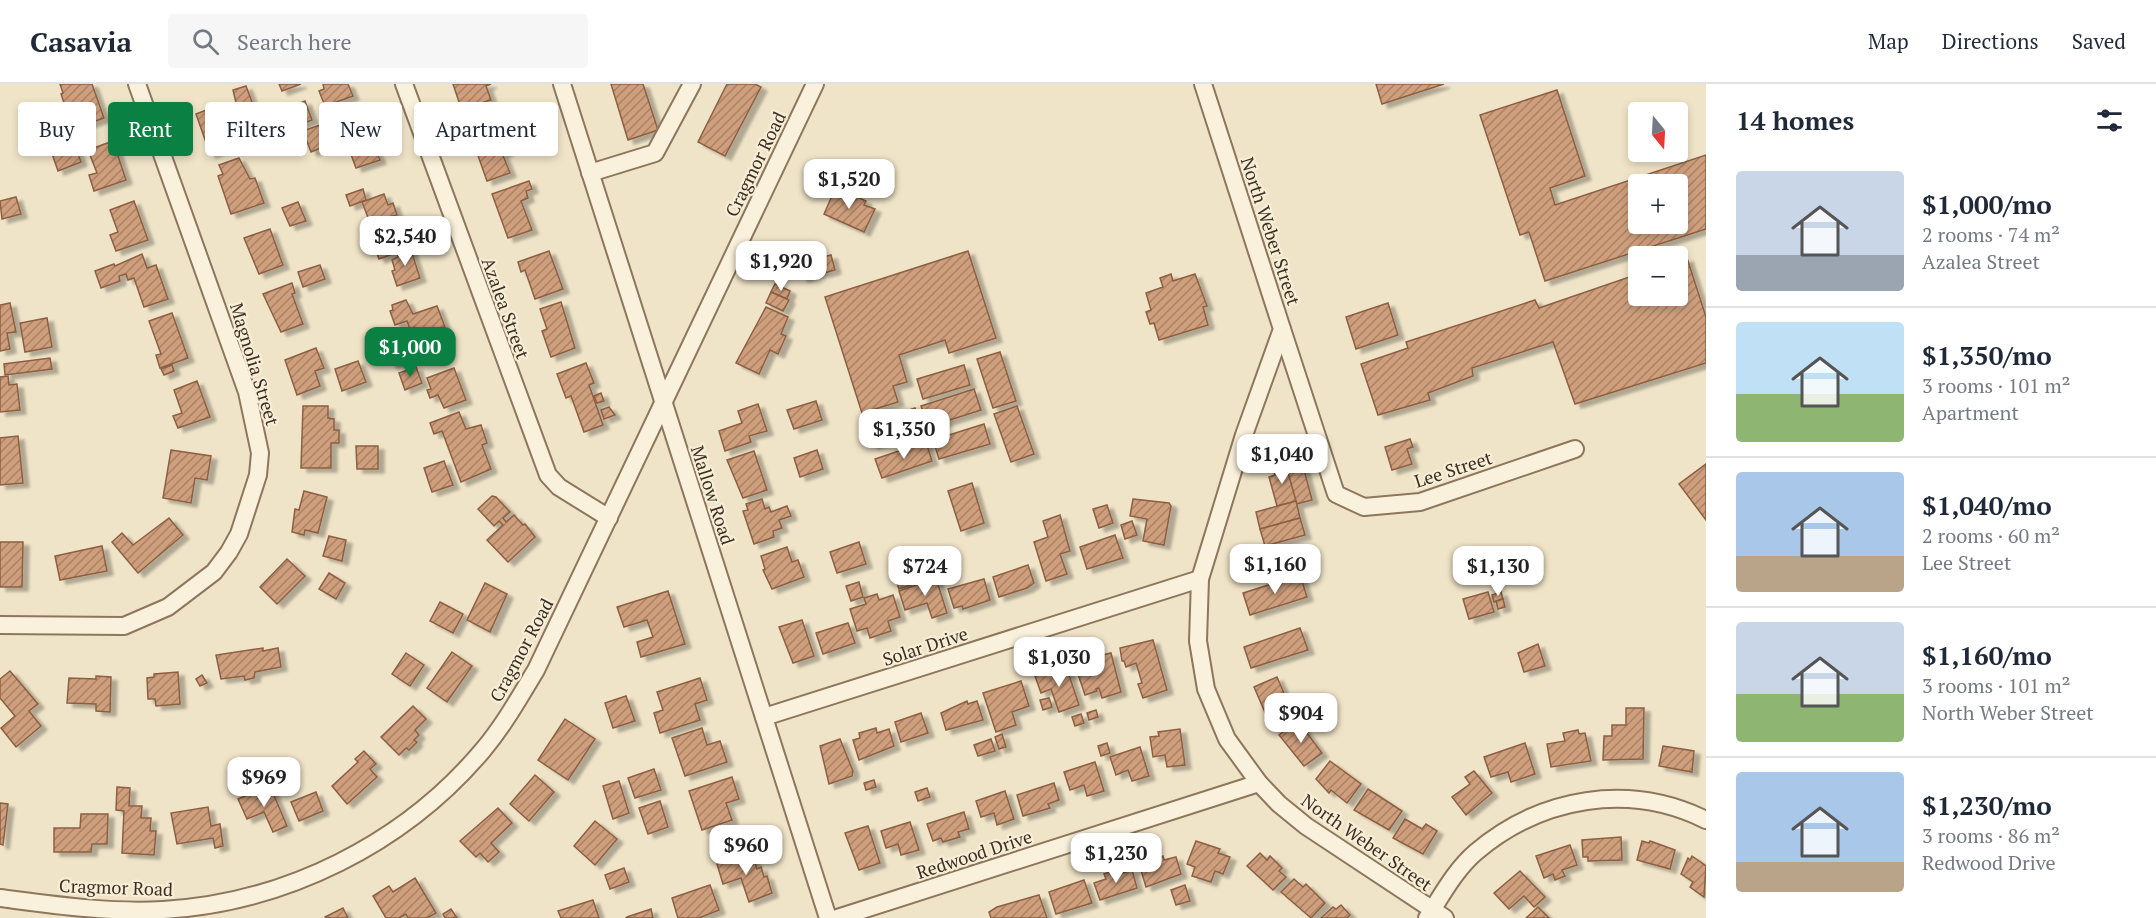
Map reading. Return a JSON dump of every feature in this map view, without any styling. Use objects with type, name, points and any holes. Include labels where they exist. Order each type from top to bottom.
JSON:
[{"type":"street","name":"Magnolia Street","points":[[0,625],[124,626],[147,619],[168,607],[214,572],[229,552],[239,534],[258,475],[260,453],[247,392],[137,84]]},
{"type":"street","name":"Azalea Street","points":[[404,84],[548,475],[559,487],[609,518]]},
{"type":"street","name":"Mallow Road","points":[[562,84],[828,918]]},
{"type":"street","points":[[590,173],[655,153],[692,84]]},
{"type":"street","name":"North Weber Street","points":[[1203,84],[1282,329],[1244,435],[1200,579],[1198,641],[1206,689],[1227,739],[1259,783],[1306,826],[1434,916]]},
{"type":"street","name":"Cragmor Road","points":[[0,898],[91,909],[162,914],[265,893],[345,860],[418,813],[475,758],[506,720],[536,670],[811,86]]},
{"type":"street","name":"Lee Street","points":[[1282,329],[1336,494],[1365,507],[1420,502],[1575,449]]},
{"type":"street","name":"Solar Drive","points":[[764,717],[1200,579]]},
{"type":"street","name":"Redwood Drive","points":[[837,918],[1259,783]]},
{"type":"street","points":[[1434,916],[1445,888],[1475,853],[1504,832],[1535,814],[1569,803],[1607,798],[1638,799],[1666,805],[1706,820]]},
{"type":"building","points":[[60,84],[92,84],[104,118],[96,121],[96,102],[64,102],[61,94],[63,93]]},
{"type":"building","points":[[279,84],[301,84],[282,91]]},
{"type":"building","points":[[323,84],[348,84],[353,96],[336,102],[323,102],[319,91],[324,89]]},
{"type":"building","points":[[453,84],[491,84],[486,86],[491,100],[459,102]]},
{"type":"building","points":[[611,84],[643,84],[658,130],[628,140]]},
{"type":"building","points":[[727,84],[755,84],[761,87],[725,156],[698,142]]},
{"type":"building","points":[[1376,84],[1444,84],[1382,104]]},
{"type":"building","points":[[246,86],[252,102],[236,102],[233,90]]},
{"type":"building","points":[[1557,90],[1585,176],[1550,188],[1555,205],[1628,181],[1628,234],[1688,234],[1688,174],[1649,174],[1706,155],[1706,229],[1653,246],[1628,246],[1628,254],[1545,281],[1529,232],[1520,235],[1480,115]]},
{"type":"building","points":[[307,106],[312,120],[307,122]]},
{"type":"building","points":[[205,111],[205,140],[196,114]]},
{"type":"building","points":[[319,125],[319,149],[311,152],[307,142],[307,130]]},
{"type":"building","points":[[108,143],[108,156],[118,156],[126,180],[94,191],[89,175],[97,173],[90,156],[96,156],[96,147]]},
{"type":"building","points":[[53,156],[79,156],[81,162],[58,171]]},
{"type":"building","points":[[352,156],[378,156],[380,160],[356,168]]},
{"type":"building","points":[[478,156],[503,156],[510,173],[487,181]]},
{"type":"building","points":[[239,158],[250,179],[255,178],[264,203],[231,214],[218,176],[223,174],[219,165]]},
{"type":"building","points":[[529,181],[532,189],[526,191],[528,198],[521,201],[532,230],[508,238],[492,194]]},
{"type":"building","points":[[836,187],[866,201],[864,205],[875,209],[864,232],[824,214]]},
{"type":"building","points":[[363,189],[366,200],[350,206],[346,195]]},
{"type":"building","points":[[384,194],[388,205],[393,203],[397,215],[392,216],[393,221],[372,228],[362,202]]},
{"type":"building","points":[[16,197],[21,214],[2,219],[0,201]]},
{"type":"building","points":[[134,201],[148,240],[116,251],[110,235],[118,232],[110,210]]},
{"type":"building","points":[[298,202],[306,221],[290,226],[282,208]]},
{"type":"building","points":[[270,229],[283,265],[259,274],[244,238]]},
{"type":"building","points":[[388,241],[393,254],[379,259],[374,246]]},
{"type":"building","points":[[410,247],[420,278],[397,286],[392,271],[395,270],[392,260],[398,257],[396,252]]},
{"type":"building","points":[[549,251],[563,289],[535,299],[525,270],[521,272],[518,262]]},
{"type":"building","points":[[968,251],[996,338],[949,353],[945,340],[899,355],[907,382],[893,386],[898,402],[862,413],[825,297]]},
{"type":"building","points":[[816,252],[822,272],[802,278],[796,258]]},
{"type":"building","points":[[142,254],[147,268],[156,265],[168,299],[144,307],[134,278],[128,280],[126,274],[119,276],[120,281],[101,288],[95,271],[114,264],[115,266]]},
{"type":"building","points":[[831,255],[835,270],[824,273],[819,258]]},
{"type":"building","points":[[1688,261],[1706,317],[1706,363],[1575,404],[1553,342],[1472,368],[1473,376],[1428,393],[1430,400],[1378,415],[1361,364],[1408,348],[1406,342],[1535,300],[1539,308],[1628,277],[1628,306],[1688,306]]},
{"type":"building","points":[[320,265],[325,279],[303,287],[298,272]]},
{"type":"building","points":[[1171,274],[1173,281],[1195,274],[1207,306],[1203,307],[1208,325],[1159,340],[1154,323],[1150,324],[1146,312],[1151,310],[1146,293],[1163,287],[1160,278]]},
{"type":"building","points":[[292,283],[295,293],[292,294],[303,324],[281,332],[263,294]]},
{"type":"building","points":[[775,284],[790,291],[787,299],[771,292]]},
{"type":"building","points":[[771,292],[789,300],[783,311],[766,303]]},
{"type":"building","points":[[406,300],[413,314],[437,306],[445,327],[440,328],[444,340],[421,348],[414,327],[410,329],[407,321],[395,325],[390,311],[393,310],[392,305]]},
{"type":"building","points":[[561,302],[575,348],[551,357],[542,331],[547,329],[540,309]]},
{"type":"building","points":[[10,303],[16,332],[7,333],[10,349],[0,351],[0,305]]},
{"type":"building","points":[[1388,303],[1398,335],[1356,349],[1346,317]]},
{"type":"building","points":[[766,307],[788,317],[781,334],[786,336],[778,354],[770,350],[759,374],[736,363]]},
{"type":"building","points":[[172,313],[188,358],[160,368],[156,355],[161,354],[149,321]]},
{"type":"building","points":[[47,318],[52,347],[25,352],[20,323]]},
{"type":"building","points":[[404,342],[410,358],[391,365],[385,349]]},
{"type":"building","points":[[316,348],[324,368],[315,371],[320,386],[297,395],[285,360]]},
{"type":"building","points":[[1000,352],[1016,401],[993,408],[977,359]]},
{"type":"building","points":[[50,358],[52,369],[5,375],[4,364]]},
{"type":"building","points":[[358,361],[366,382],[342,391],[335,369]]},
{"type":"building","points":[[586,363],[594,383],[589,385],[603,425],[584,432],[571,396],[566,398],[557,374]]},
{"type":"building","points":[[172,365],[174,371],[164,375],[161,369]]},
{"type":"building","points":[[964,365],[970,385],[923,399],[917,379]]},
{"type":"building","points":[[416,367],[422,383],[405,390],[399,373]]},
{"type":"building","points":[[454,368],[466,400],[444,408],[438,395],[430,398],[427,390],[431,389],[427,378]]},
{"type":"building","points":[[8,376],[9,385],[17,384],[20,410],[0,412],[0,377]]},
{"type":"building","points":[[197,381],[210,417],[178,428],[173,416],[182,413],[174,390]]},
{"type":"building","points":[[974,389],[981,410],[928,427],[921,406]]},
{"type":"building","points":[[601,393],[604,401],[597,403],[594,396]]},
{"type":"building","points":[[816,401],[822,420],[794,429],[787,410]]},
{"type":"building","points":[[758,404],[767,431],[749,436],[751,442],[725,451],[719,431],[742,423],[738,411]]},
{"type":"building","points":[[303,406],[328,406],[328,418],[334,419],[334,430],[339,430],[339,443],[331,443],[331,468],[301,468]]},
{"type":"building","points":[[1017,406],[1034,454],[1011,462],[994,414]]},
{"type":"building","points":[[609,407],[615,415],[604,419],[601,410]]},
{"type":"building","points":[[915,408],[922,428],[872,445],[865,425]]},
{"type":"building","points":[[459,412],[466,429],[481,425],[487,443],[482,445],[491,469],[461,482],[442,431],[434,434],[430,423]]},
{"type":"building","points":[[984,424],[990,444],[939,459],[933,440]]},
{"type":"building","points":[[18,436],[23,483],[0,485],[0,438]]},
{"type":"building","points":[[1410,439],[1413,447],[1407,449],[1412,464],[1392,470],[1385,447]]},
{"type":"building","points":[[926,442],[932,461],[882,478],[875,459]]},
{"type":"building","points":[[356,446],[378,446],[378,469],[357,469]]},
{"type":"building","points":[[171,450],[211,456],[207,480],[195,478],[191,503],[163,498]]},
{"type":"building","points":[[817,450],[823,469],[800,477],[794,458]]},
{"type":"building","points":[[754,451],[767,490],[743,498],[727,460]]},
{"type":"building","points":[[1301,458],[1312,500],[1296,504],[1285,462]]},
{"type":"building","points":[[444,461],[453,485],[432,492],[424,468]]},
{"type":"building","points":[[1285,462],[1296,501],[1277,506],[1269,477],[1275,475],[1272,466]]},
{"type":"building","points":[[1706,464],[1706,520],[1679,484]]},
{"type":"building","points":[[972,483],[984,523],[961,531],[948,491]]},
{"type":"building","points":[[304,491],[327,497],[318,533],[305,530],[304,535],[292,532],[295,509],[299,510]]},
{"type":"building","points":[[492,496],[496,497],[510,512],[503,518],[506,522],[514,515],[535,537],[508,562],[487,540],[503,525],[499,521],[494,526],[478,509]]},
{"type":"building","points":[[762,499],[765,509],[769,507],[771,512],[787,506],[791,516],[779,520],[782,528],[773,531],[774,537],[754,544],[743,511],[748,510],[746,504]]},
{"type":"building","points":[[1133,499],[1169,503],[1171,506],[1164,545],[1143,541],[1147,519],[1130,516]]},
{"type":"building","points":[[1296,501],[1300,518],[1260,529],[1256,512]]},
{"type":"building","points":[[1107,505],[1113,523],[1099,528],[1093,509]]},
{"type":"building","points":[[1060,515],[1070,551],[1060,554],[1067,574],[1046,581],[1034,542],[1048,537],[1043,521]]},
{"type":"building","points":[[169,518],[183,535],[138,573],[112,542],[122,533],[133,545]]},
{"type":"building","points":[[1300,518],[1305,535],[1265,546],[1260,529]]},
{"type":"building","points":[[1132,521],[1137,535],[1125,539],[1121,525]]},
{"type":"building","points":[[1115,535],[1123,558],[1087,569],[1080,547]]},
{"type":"building","points":[[329,536],[346,540],[342,561],[323,556]]},
{"type":"building","points":[[0,542],[23,542],[22,587],[0,587]]},
{"type":"building","points":[[859,542],[866,564],[837,573],[830,552]]},
{"type":"building","points":[[102,546],[107,571],[60,580],[55,556]]},
{"type":"building","points":[[787,547],[792,562],[798,560],[804,577],[772,589],[763,570],[765,569],[761,556]]},
{"type":"building","points":[[287,559],[305,576],[277,604],[260,587]]},
{"type":"building","points":[[1028,565],[1034,583],[1027,588],[999,597],[993,577]]},
{"type":"building","points":[[908,566],[914,584],[899,589],[893,571]]},
{"type":"building","points":[[329,573],[345,583],[336,599],[319,589]]},
{"type":"building","points":[[935,575],[947,613],[932,618],[927,603],[905,610],[899,591],[922,583],[920,580]]},
{"type":"building","points":[[1300,575],[1307,597],[1250,615],[1243,593]]},
{"type":"building","points":[[984,579],[990,600],[963,609],[962,606],[954,608],[948,589]]},
{"type":"building","points":[[859,582],[863,597],[851,601],[846,586]]},
{"type":"building","points":[[485,583],[507,594],[490,632],[467,620]]},
{"type":"building","points":[[668,591],[685,644],[641,657],[637,642],[653,637],[647,620],[624,627],[617,607]]},
{"type":"building","points":[[1488,592],[1494,612],[1469,619],[1463,599]]},
{"type":"building","points":[[1501,592],[1503,599],[1494,602],[1492,595]]},
{"type":"building","points":[[877,594],[879,600],[893,595],[900,617],[888,621],[891,631],[870,638],[867,628],[857,631],[850,609],[866,604],[864,598]]},
{"type":"building","points":[[1503,599],[1505,607],[1498,609],[1496,601]]},
{"type":"building","points":[[440,602],[463,614],[453,633],[430,621]]},
{"type":"building","points":[[802,620],[814,656],[793,663],[779,627]]},
{"type":"building","points":[[848,623],[855,643],[823,654],[816,633]]},
{"type":"building","points":[[1300,628],[1308,650],[1251,668],[1244,647]]},
{"type":"building","points":[[1153,640],[1167,690],[1143,698],[1138,684],[1142,683],[1136,663],[1126,667],[1122,661],[1120,648]]},
{"type":"building","points":[[1538,644],[1545,666],[1524,672],[1518,653]]},
{"type":"building","points":[[263,648],[263,651],[278,648],[281,667],[255,672],[254,678],[245,680],[244,676],[221,679],[216,655]]},
{"type":"building","points":[[452,652],[472,666],[447,702],[427,688]]},
{"type":"building","points":[[406,653],[424,665],[410,686],[392,674]]},
{"type":"building","points":[[1111,653],[1121,692],[1102,698],[1099,688],[1085,695],[1074,662]]},
{"type":"building","points":[[1066,666],[1079,705],[1059,712],[1051,689],[1041,693],[1035,676]]},
{"type":"building","points":[[10,671],[38,704],[29,711],[41,726],[16,747],[1,728],[15,716],[0,698],[0,679]]},
{"type":"building","points":[[178,672],[180,704],[156,706],[155,699],[148,699],[147,678],[154,677],[154,674]]},
{"type":"building","points":[[202,675],[207,683],[200,686],[196,679]]},
{"type":"building","points":[[96,676],[111,677],[110,712],[96,711],[96,704],[67,703],[69,678],[96,679]]},
{"type":"building","points":[[1277,677],[1293,714],[1270,724],[1254,687]]},
{"type":"building","points":[[700,678],[707,700],[695,704],[700,720],[660,733],[654,713],[663,710],[657,692]]},
{"type":"building","points":[[1021,681],[1029,706],[1012,712],[1016,725],[996,732],[983,693]]},
{"type":"building","points":[[626,696],[635,721],[613,728],[605,703]]},
{"type":"building","points":[[1049,698],[1052,707],[1043,710],[1040,700]]},
{"type":"building","points":[[967,701],[968,704],[977,701],[983,720],[946,730],[941,713]]},
{"type":"building","points":[[413,706],[426,719],[415,730],[419,735],[414,740],[417,742],[409,750],[406,748],[399,755],[381,737]]},
{"type":"building","points":[[1626,708],[1644,708],[1643,759],[1603,760],[1604,736],[1612,736],[1612,725],[1626,725]]},
{"type":"building","points":[[1096,710],[1098,717],[1089,720],[1087,713]]},
{"type":"building","points":[[921,713],[928,733],[901,742],[895,722]]},
{"type":"building","points":[[1081,714],[1084,723],[1075,726],[1072,717]]},
{"type":"building","points":[[565,719],[595,739],[568,780],[538,760]]},
{"type":"building","points":[[1298,721],[1322,753],[1304,766],[1279,735]]},
{"type":"building","points":[[702,728],[707,745],[720,741],[727,762],[685,776],[672,738]]},
{"type":"building","points":[[876,728],[877,733],[889,729],[894,746],[859,760],[853,740],[860,738],[859,733]]},
{"type":"building","points":[[1180,729],[1185,765],[1167,767],[1165,755],[1153,757],[1150,737],[1159,736],[1158,732]]},
{"type":"building","points":[[1578,730],[1579,734],[1585,733],[1591,761],[1551,767],[1547,744],[1565,741],[1563,733]]},
{"type":"building","points":[[1002,734],[1006,747],[999,749],[995,737]]},
{"type":"building","points":[[840,739],[853,771],[852,776],[829,784],[820,746]]},
{"type":"building","points":[[991,739],[995,751],[978,756],[974,745]]},
{"type":"building","points":[[1107,743],[1110,753],[1101,756],[1098,746]]},
{"type":"building","points":[[1525,743],[1535,774],[1511,782],[1508,772],[1491,777],[1484,757]]},
{"type":"building","points":[[1663,746],[1694,751],[1692,772],[1659,766]]},
{"type":"building","points":[[1140,747],[1149,776],[1132,781],[1128,770],[1116,775],[1110,757]]},
{"type":"building","points":[[364,751],[376,764],[370,769],[377,777],[347,804],[332,786],[358,762],[355,759]]},
{"type":"building","points":[[1330,761],[1361,784],[1347,803],[1331,790],[1329,793],[1316,779]]},
{"type":"building","points":[[1095,762],[1104,791],[1087,796],[1084,785],[1070,790],[1064,772]]},
{"type":"building","points":[[654,769],[661,790],[635,798],[628,778]]},
{"type":"building","points":[[1474,771],[1492,793],[1466,815],[1452,797],[1470,784],[1465,777]]},
{"type":"building","points":[[535,775],[554,792],[529,821],[510,804]]},
{"type":"building","points":[[732,777],[739,799],[726,803],[732,820],[702,830],[689,791]]},
{"type":"building","points":[[874,780],[876,787],[866,790],[864,783]]},
{"type":"building","points":[[619,781],[629,813],[613,819],[603,786]]},
{"type":"building","points":[[1054,783],[1059,800],[1048,804],[1050,808],[1023,816],[1017,795]]},
{"type":"building","points":[[270,786],[287,826],[273,832],[264,812],[247,819],[238,799]]},
{"type":"building","points":[[117,787],[130,788],[129,806],[142,806],[141,818],[151,818],[150,831],[156,831],[154,855],[122,853],[124,811],[116,810]]},
{"type":"building","points":[[927,788],[930,797],[918,801],[915,792]]},
{"type":"building","points":[[1368,789],[1402,811],[1389,830],[1354,810]]},
{"type":"building","points":[[1005,791],[1014,819],[997,825],[994,813],[981,817],[976,801]]},
{"type":"building","points":[[316,792],[323,811],[299,821],[291,802]]},
{"type":"building","points":[[660,801],[668,827],[648,834],[639,808]]},
{"type":"building","points":[[0,803],[8,804],[3,845],[0,844]]},
{"type":"building","points":[[208,807],[211,826],[220,824],[223,846],[215,848],[213,838],[177,844],[171,813]]},
{"type":"building","points":[[498,808],[512,823],[491,843],[499,852],[488,862],[480,853],[476,857],[460,841]]},
{"type":"building","points":[[964,812],[969,829],[958,832],[960,837],[943,842],[941,838],[933,841],[927,824]]},
{"type":"building","points":[[81,814],[108,814],[107,844],[92,844],[91,852],[54,852],[54,828],[80,828]]},
{"type":"building","points":[[1405,819],[1422,829],[1426,824],[1437,831],[1423,854],[1393,838]]},
{"type":"building","points":[[595,821],[617,839],[595,865],[574,846]]},
{"type":"building","points":[[910,822],[919,850],[901,855],[898,844],[886,848],[881,831]]},
{"type":"building","points":[[868,826],[880,863],[859,870],[845,833]]},
{"type":"building","points":[[1621,837],[1622,860],[1588,861],[1588,857],[1583,857],[1582,840]]},
{"type":"building","points":[[1196,841],[1220,849],[1218,853],[1230,857],[1223,874],[1215,871],[1211,882],[1192,876],[1195,867],[1187,864]]},
{"type":"building","points":[[1642,841],[1649,843],[1650,841],[1675,850],[1670,869],[1637,860]]},
{"type":"building","points":[[1570,845],[1577,865],[1562,870],[1565,876],[1555,880],[1553,874],[1544,878],[1536,856]]},
{"type":"building","points":[[748,853],[757,869],[761,867],[764,877],[767,876],[772,893],[749,902],[741,878],[723,884],[717,864]]},
{"type":"building","points":[[1260,853],[1267,860],[1270,856],[1282,868],[1279,871],[1286,877],[1273,890],[1247,866]]},
{"type":"building","points":[[1163,856],[1164,860],[1176,857],[1181,874],[1146,887],[1140,867],[1147,865],[1146,862]]},
{"type":"building","points":[[1692,856],[1706,866],[1704,897],[1690,887],[1693,882],[1681,874],[1688,858],[1690,860]]},
{"type":"building","points":[[624,868],[629,882],[610,889],[605,875]]},
{"type":"building","points":[[1121,868],[1123,873],[1132,870],[1137,888],[1100,900],[1094,883],[1106,879],[1104,874]]},
{"type":"building","points":[[1520,871],[1545,897],[1534,907],[1524,896],[1509,909],[1494,893]]},
{"type":"building","points":[[415,878],[436,913],[427,918],[408,918],[406,914],[399,918],[386,918],[373,896],[389,886],[393,892]]},
{"type":"building","points":[[1294,879],[1303,887],[1306,884],[1325,903],[1311,918],[1281,892]]},
{"type":"building","points":[[1084,880],[1092,903],[1056,914],[1049,892]]},
{"type":"building","points":[[710,885],[719,910],[699,918],[678,918],[672,898]]},
{"type":"building","points":[[1185,885],[1190,901],[1176,905],[1171,890]]},
{"type":"building","points":[[1039,895],[1047,918],[991,918],[989,912],[997,907]]},
{"type":"building","points":[[593,900],[599,918],[561,918],[558,911]]},
{"type":"building","points":[[1341,905],[1350,915],[1347,918],[1321,918],[1333,907],[1336,909]]},
{"type":"building","points":[[1538,907],[1549,918],[1526,918]]},
{"type":"building","points":[[343,908],[348,918],[325,918],[325,917]]},
{"type":"building","points":[[451,909],[457,918],[445,918],[443,914]]},
{"type":"building","points":[[651,909],[653,918],[626,918],[627,917]]}]
